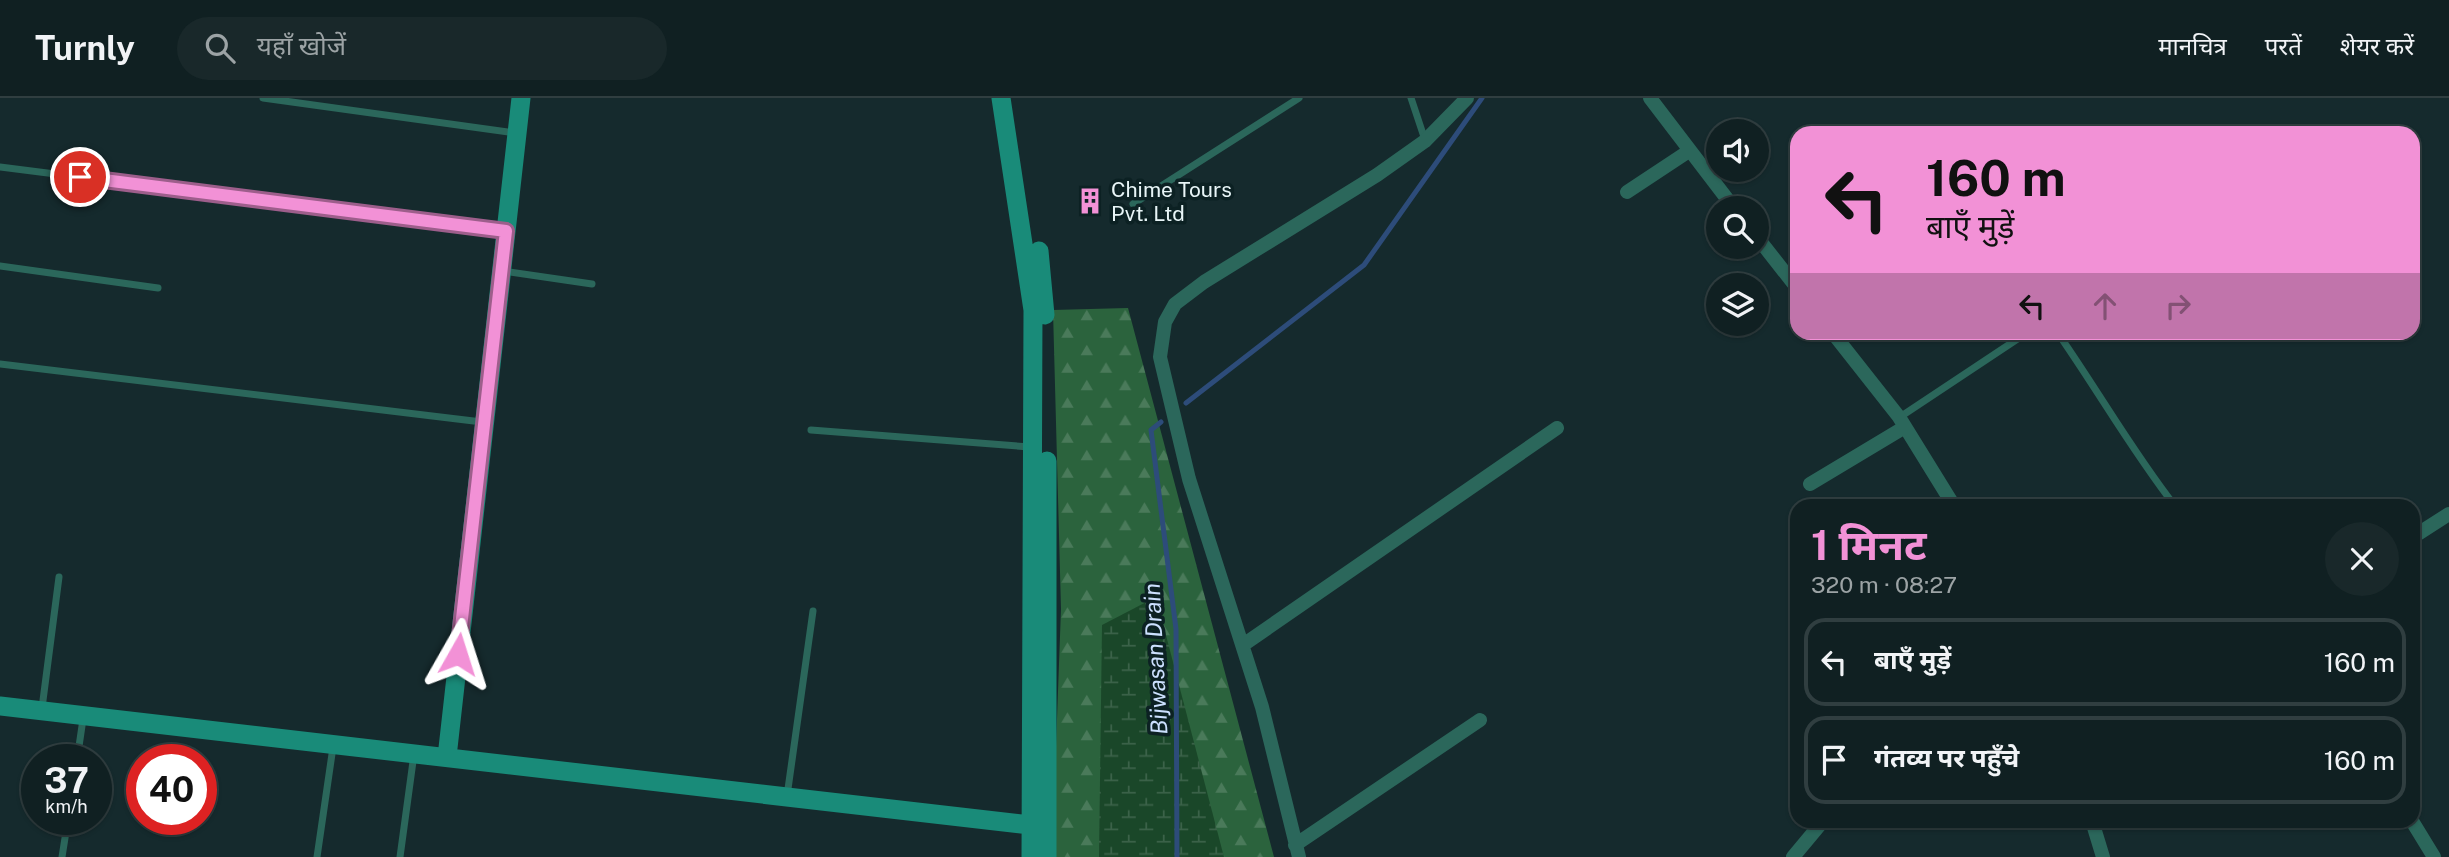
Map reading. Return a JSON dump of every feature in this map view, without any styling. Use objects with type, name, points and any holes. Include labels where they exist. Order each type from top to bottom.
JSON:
[{"type":"street","points":[[447,757],[521,98]]},
{"type":"street","points":[[1001,98],[1033,310],[1040,826],[1047,857]]},
{"type":"street","points":[[1014,98],[1045,285],[1040,826],[1031,857]]},
{"type":"street","points":[[1467,98],[1425,141],[1377,175],[1204,282],[1175,304],[1165,322],[1160,357],[1189,479],[1280,770],[1297,851],[1480,720]]},
{"type":"street","points":[[1650,98],[1725,196]]},
{"type":"street","points":[[1627,192],[1689,151]]},
{"type":"street","points":[[1769,252],[1790,279]]},
{"type":"street","points":[[1838,340],[1902,422],[1950,499]]},
{"type":"street","points":[[1810,484],[1902,422]]},
{"type":"street","points":[[1242,645],[1556,428]]},
{"type":"street","points":[[2420,533],[2449,514]]},
{"type":"street","points":[[0,706],[1040,826]]},
{"type":"street","points":[[1793,857],[1817,828]]},
{"type":"street","points":[[2094,828],[2103,857]]},
{"type":"street","points":[[2416,828],[2434,857]]},
{"type":"lane","points":[[263,98],[517,133]]},
{"type":"lane","points":[[1133,204],[1299,98]]},
{"type":"lane","points":[[1410,98],[1425,141]]},
{"type":"lane","points":[[0,167],[506,231]]},
{"type":"lane","points":[[0,266],[158,288]]},
{"type":"lane","points":[[502,271],[592,284]]},
{"type":"lane","points":[[1902,422],[2017,340]]},
{"type":"lane","points":[[2063,340],[2101,394],[2150,474],[2170,499]]},
{"type":"lane","points":[[0,365],[485,422]]},
{"type":"lane","points":[[811,430],[1034,447]]},
{"type":"lane","points":[[42,710],[59,577]]},
{"type":"lane","points":[[787,797],[813,611]]},
{"type":"lane","points":[[79,744],[83,715]]},
{"type":"lane","points":[[317,857],[334,744]]},
{"type":"lane","points":[[400,857],[414,753]]},
{"type":"lane","points":[[62,857],[65,835]]},
{"type":"green space","points":[[1128,308],[1274,857],[1052,857],[1061,609],[1053,310]]},
{"type":"green space","points":[[1156,597],[1224,857],[1099,857],[1102,625]]},
{"type":"waterway","name":"Bijwasan Drain","points":[[1186,403],[1364,265],[1482,98]]},
{"type":"waterway","name":"Bijwasan Drain","points":[[1161,422],[1151,430],[1176,629],[1177,857]]},
{"type":"place","name":"Chime Tours Pvt. Ltd","points":[[1090,201]]},
{"type":"route","points":[[80,177],[506,231],[458,654]]}]
